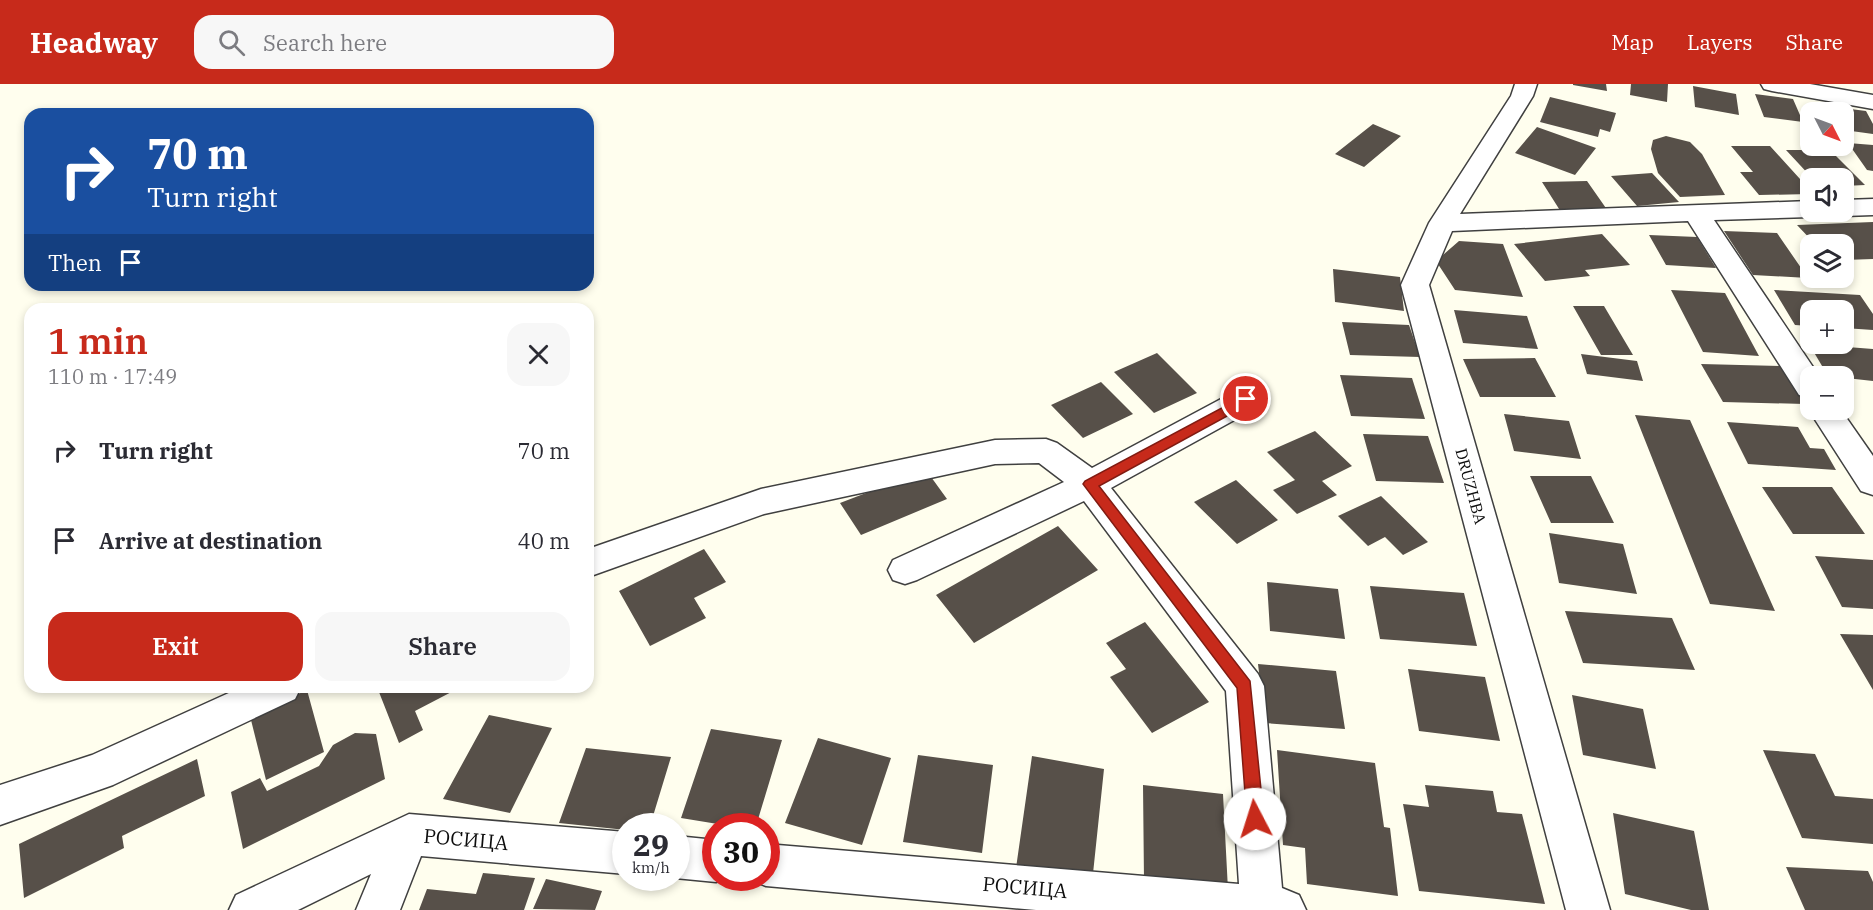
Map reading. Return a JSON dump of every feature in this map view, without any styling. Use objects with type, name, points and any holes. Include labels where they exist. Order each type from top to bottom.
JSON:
[{"type":"street","name":"DRUZHBA","points":[[1526,84],[1522,96],[1442,223],[1415,285],[1588,910]]},
{"type":"street","points":[[1772,84],[1873,102]]},
{"type":"street","points":[[1865,84],[1873,94]]},
{"type":"street","points":[[1854,208],[1873,207]]},
{"type":"street","points":[[1442,223],[1800,209]]},
{"type":"street","points":[[1695,212],[1800,372]]},
{"type":"street","points":[[905,570],[1090,484],[1246,399]]},
{"type":"street","points":[[1832,420],[1873,482]]},
{"type":"street","points":[[594,561],[761,502],[995,452],[1046,451],[1090,484],[1245,686],[1273,909]]},
{"type":"street","points":[[0,805],[99,772],[269,693]]},
{"type":"street","points":[[378,910],[409,834]]},
{"type":"street","name":"РОСИЦА","points":[[251,910],[409,834],[612,852]]},
{"type":"street","name":"РОСИЦА","points":[[780,866],[1273,909]]},
{"type":"building","points":[[1606,84],[1607,91],[1573,85]]},
{"type":"building","points":[[1631,84],[1668,84],[1667,102],[1630,95]]},
{"type":"building","points":[[1693,86],[1736,94],[1739,115],[1695,107]]},
{"type":"building","points":[[1755,94],[1793,99],[1800,115],[1800,122],[1764,117]]},
{"type":"building","points":[[1550,97],[1616,113],[1610,132],[1600,129],[1598,137],[1540,122]]},
{"type":"building","points":[[1854,109],[1866,111],[1873,124],[1873,134],[1854,131]]},
{"type":"building","points":[[1373,124],[1401,136],[1364,167],[1335,154]]},
{"type":"building","points":[[1537,127],[1596,148],[1575,175],[1515,153]]},
{"type":"building","points":[[1666,136],[1690,142],[1702,154],[1725,195],[1680,197],[1658,173],[1651,149],[1653,140]]},
{"type":"building","points":[[1854,143],[1873,145],[1873,171],[1867,170],[1854,152]]},
{"type":"building","points":[[1731,146],[1770,146],[1800,179],[1800,194],[1759,195],[1740,172],[1753,172]]},
{"type":"building","points":[[1786,150],[1800,150],[1800,156],[1836,156],[1848,168],[1803,168]]},
{"type":"building","points":[[1652,173],[1679,202],[1637,206],[1611,176]]},
{"type":"building","points":[[1854,174],[1865,185],[1854,186]]},
{"type":"building","points":[[1587,181],[1608,211],[1561,212],[1542,182]]},
{"type":"building","points":[[1873,222],[1873,259],[1854,260],[1854,234],[1806,234],[1797,225]]},
{"type":"building","points":[[1724,231],[1777,233],[1800,266],[1800,278],[1753,275]]},
{"type":"building","points":[[1602,234],[1630,265],[1585,270],[1590,276],[1545,281],[1514,244]]},
{"type":"building","points":[[1649,235],[1697,237],[1716,268],[1666,265]]},
{"type":"building","points":[[1459,241],[1503,244],[1523,297],[1455,290],[1436,261]]},
{"type":"building","points":[[1333,269],[1400,277],[1404,311],[1335,302]]},
{"type":"building","points":[[1671,290],[1725,293],[1759,356],[1703,352]]},
{"type":"building","points":[[1774,290],[1860,295],[1873,314],[1873,330],[1854,329],[1854,300],[1800,300],[1800,325],[1795,325]]},
{"type":"building","points":[[1573,306],[1604,306],[1633,355],[1601,355]]},
{"type":"building","points":[[1454,310],[1527,316],[1538,349],[1463,343]]},
{"type":"building","points":[[1342,322],[1409,325],[1420,357],[1350,355]]},
{"type":"building","points":[[1854,348],[1873,349],[1873,381],[1854,379],[1854,366],[1822,366],[1815,354],[1854,354]]},
{"type":"building","points":[[1157,353],[1197,393],[1154,413],[1114,372]]},
{"type":"building","points":[[1581,354],[1637,361],[1643,381],[1587,374]]},
{"type":"building","points":[[1535,358],[1556,397],[1480,397],[1463,359]]},
{"type":"building","points":[[1701,364],[1780,366],[1800,396],[1800,404],[1723,402]]},
{"type":"building","points":[[1340,375],[1412,378],[1425,419],[1351,416]]},
{"type":"building","points":[[1101,382],[1133,414],[1083,438],[1051,405]]},
{"type":"building","points":[[1504,414],[1569,421],[1581,459],[1514,451]]},
{"type":"building","points":[[1635,415],[1690,420],[1775,611],[1710,604]]},
{"type":"building","points":[[1727,422],[1798,427],[1810,448],[1824,449],[1836,470],[1748,464]]},
{"type":"building","points":[[1315,431],[1352,466],[1322,481],[1337,495],[1297,514],[1273,490],[1295,480],[1267,452]]},
{"type":"building","points":[[1363,434],[1428,436],[1444,483],[1376,481]]},
{"type":"building","points":[[926,470],[947,499],[861,535],[840,503]]},
{"type":"building","points":[[1530,476],[1591,476],[1614,523],[1551,523]]},
{"type":"building","points":[[1236,480],[1278,520],[1237,544],[1194,502]]},
{"type":"building","points":[[1762,487],[1832,487],[1865,534],[1793,534]]},
{"type":"building","points":[[1381,496],[1428,542],[1403,555],[1385,537],[1368,546],[1338,516]]},
{"type":"building","points":[[1058,526],[1098,570],[974,643],[936,595]]},
{"type":"building","points":[[1549,533],[1623,544],[1637,594],[1559,583]]},
{"type":"building","points":[[704,549],[726,582],[694,598],[706,618],[650,646],[619,591]]},
{"type":"building","points":[[1815,556],[1873,560],[1873,609],[1842,607]]},
{"type":"building","points":[[1267,582],[1338,589],[1345,639],[1270,631]]},
{"type":"building","points":[[1370,586],[1464,593],[1477,646],[1380,639]]},
{"type":"building","points":[[1565,611],[1672,618],[1695,670],[1583,663]]},
{"type":"building","points":[[1145,622],[1209,702],[1152,733],[1110,677],[1126,669],[1106,643]]},
{"type":"building","points":[[1840,634],[1873,635],[1873,690]]},
{"type":"building","points":[[1258,664],[1336,671],[1345,729],[1265,723]]},
{"type":"building","points":[[1408,669],[1485,677],[1500,741],[1419,731]]},
{"type":"building","points":[[300,693],[308,693],[324,752],[266,780],[250,716]]},
{"type":"building","points":[[379,693],[450,693],[415,711],[423,730],[399,743]]},
{"type":"building","points":[[1572,695],[1643,709],[1656,769],[1583,755]]},
{"type":"building","points":[[489,715],[552,728],[510,813],[443,799]]},
{"type":"building","points":[[711,729],[782,740],[760,813],[702,813],[702,821],[690,819],[690,813],[683,813]]},
{"type":"building","points":[[355,733],[376,734],[385,779],[243,849],[231,792],[260,778],[267,791],[319,766],[333,745]]},
{"type":"building","points":[[818,738],[891,758],[862,845],[785,823]]},
{"type":"building","points":[[586,748],[671,757],[654,813],[612,813],[612,829],[559,823]]},
{"type":"building","points":[[1277,750],[1375,763],[1384,827],[1390,828],[1398,896],[1307,884],[1305,848],[1283,845]]},
{"type":"building","points":[[1763,750],[1815,754],[1835,796],[1873,799],[1873,844],[1802,838]]},
{"type":"building","points":[[918,755],[993,765],[982,853],[903,842]]},
{"type":"building","points":[[1032,756],[1104,769],[1092,883],[1016,868]]},
{"type":"building","points":[[197,759],[205,796],[122,836],[124,848],[24,898],[19,844]]},
{"type":"building","points":[[1143,785],[1223,794],[1228,890],[1144,881]]},
{"type":"building","points":[[1425,785],[1493,791],[1497,812],[1522,814],[1545,904],[1419,891],[1403,804],[1429,807]]},
{"type":"building","points":[[1613,813],[1694,831],[1709,910],[1691,910],[1625,894]]},
{"type":"building","points":[[1786,867],[1868,871],[1873,882],[1873,910],[1805,910]]},
{"type":"building","points":[[483,873],[535,878],[524,910],[419,910],[427,889],[476,894]]},
{"type":"building","points":[[546,879],[602,891],[595,910],[533,909]]},
{"type":"route","points":[[1246,399],[1090,484],[1245,686],[1255,819]]}]
